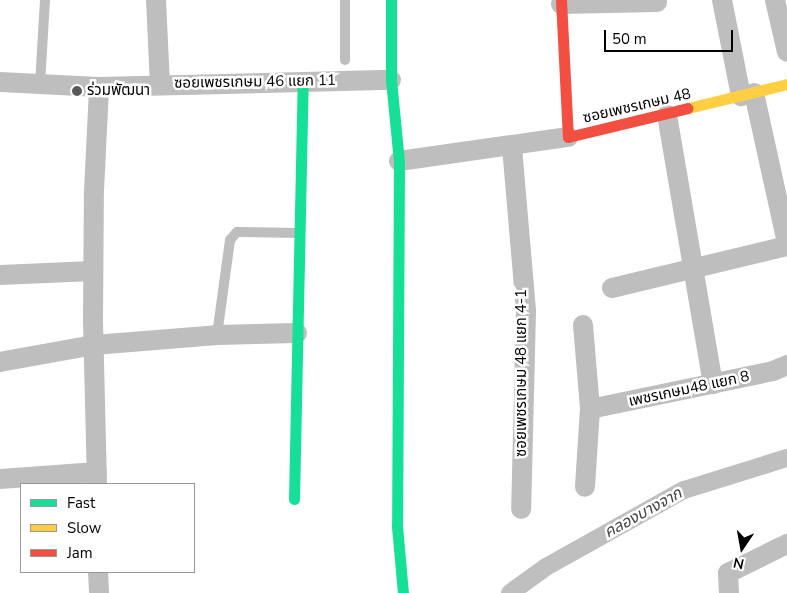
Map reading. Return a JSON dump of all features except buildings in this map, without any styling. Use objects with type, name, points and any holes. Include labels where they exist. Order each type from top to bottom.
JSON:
[{"type":"street","points":[[156,0],[160,84]]},
{"type":"street","points":[[391,0],[391,80],[398,161],[397,526],[403,593]]},
{"type":"street","points":[[612,288],[787,245],[722,0]]},
{"type":"street","points":[[775,0],[787,52]]},
{"type":"street","points":[[561,2],[657,2]]},
{"type":"street","name":"ซอยเพชรเกษม 48","points":[[561,2],[568,137],[667,115],[787,84]]},
{"type":"street","name":"ซอยเพชรเกษม 46 แยก 11","points":[[0,82],[99,87],[160,84],[391,80]]},
{"type":"street","points":[[294,499],[303,81]]},
{"type":"street","points":[[0,479],[97,478],[93,271],[99,87]]},
{"type":"street","points":[[667,115],[713,384]]},
{"type":"street","points":[[398,161],[512,147],[568,137]]},
{"type":"street","name":"ซอยเพชรเกษม 48 แยก 4-1","points":[[512,147],[526,311],[521,509]]},
{"type":"street","points":[[0,275],[93,271]]},
{"type":"street","points":[[583,325],[590,409],[585,487]]},
{"type":"street","points":[[0,362],[94,345],[217,335],[297,333]]},
{"type":"street","name":"เพชรเกษม48 แยก 8","points":[[590,409],[713,384],[787,365]]},
{"type":"street","points":[[729,593],[728,573],[787,544]]},
{"type":"lane","points":[[40,84],[45,0]]},
{"type":"lane","points":[[345,0],[345,60]]},
{"type":"lane","points":[[217,335],[230,240],[237,232],[300,233]]},
{"type":"waterway","name":"คลองบางจาก","points":[[510,593],[546,567],[684,490],[787,458]]},
{"type":"traffic: fast","points":[[391,0],[391,80],[399,161],[397,526],[403,593]]},
{"type":"traffic: fast","points":[[294,499],[303,81]]},
{"type":"traffic: slow","points":[[688,108],[787,84]]},
{"type":"traffic: jam","points":[[561,0],[568,137],[688,108]]},
{"type":"place","name":"ร่วมพัฒนา","points":[[77,91]]}]
